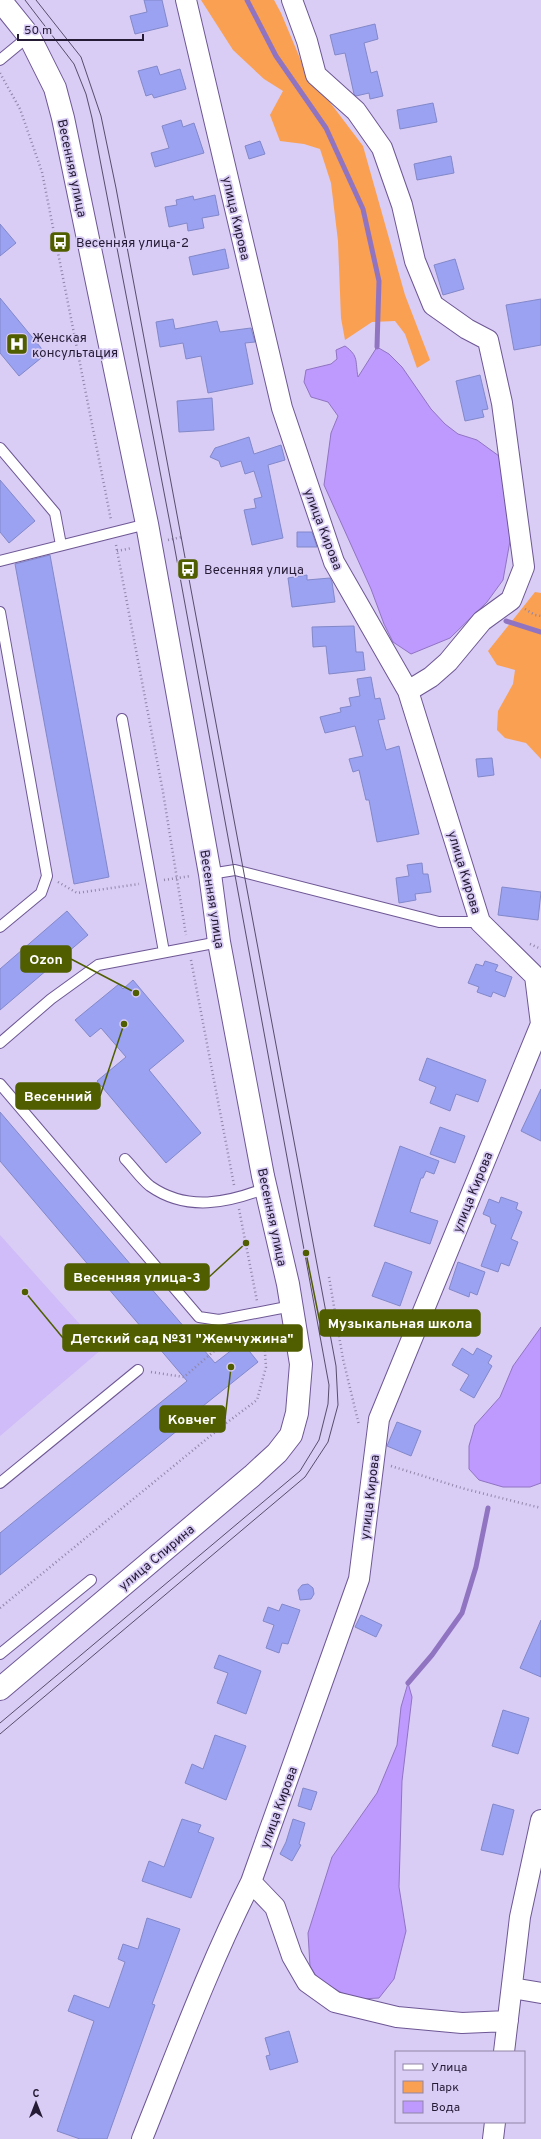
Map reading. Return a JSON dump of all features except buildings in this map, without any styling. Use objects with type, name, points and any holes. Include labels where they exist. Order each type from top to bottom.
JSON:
[{"type":"main road","name":"Весенняя улица","points":[[0,0],[29,36],[55,88],[63,118],[147,524],[210,874],[219,942],[266,1188],[292,1306],[301,1364],[297,1413]]},
{"type":"main road","name":"улица Спирина","points":[[0,1689],[252,1476],[277,1453],[291,1435],[297,1413]]},
{"type":"street","name":"улица Кирова","points":[[142,2139],[196,2004],[231,1922],[252,1882],[359,1579],[379,1419],[541,1024],[535,976],[480,922],[408,691],[334,562],[282,408],[186,0]]},
{"type":"street","points":[[292,0],[307,41],[316,75],[356,111],[382,148],[402,205],[415,261],[433,306],[467,329],[488,340],[502,402],[524,567],[511,600],[482,621],[448,662],[432,677],[408,691]]},
{"type":"street","points":[[504,2051],[520,1917],[541,1820]]},
{"type":"street","points":[[252,1882],[275,1907],[292,1956],[306,1982],[335,2002],[396,2017],[462,2023],[508,2021]]},
{"type":"street","points":[[512,1988],[541,1993]]},
{"type":"street","points":[[493,2139],[494,2123]]},
{"type":"lane","points":[[0,60],[29,36]]},
{"type":"lane","points":[[0,448],[55,513],[61,545]]},
{"type":"lane","points":[[0,561],[147,524]]},
{"type":"lane","points":[[0,612],[47,876],[41,893],[0,927]]},
{"type":"lane","points":[[122,720],[164,952]]},
{"type":"lane","points":[[210,874],[235,870],[439,922],[480,922]]},
{"type":"lane","points":[[0,1043],[51,999],[98,965],[219,942]]},
{"type":"lane","points":[[0,1084],[199,1317],[219,1320],[292,1306]]},
{"type":"lane","points":[[125,1159],[150,1186],[180,1201],[204,1204],[237,1199],[266,1188]]},
{"type":"lane","points":[[0,1482],[138,1370]]},
{"type":"lane","points":[[0,1654],[91,1580]]},
{"type":"path","points":[[0,73],[20,110],[42,172],[163,792],[188,948],[265,1334],[266,1367],[257,1400],[224,1424],[0,1608]]},
{"type":"path","points":[[47,876],[77,893],[139,884]]},
{"type":"path","points":[[329,1278],[343,1359],[360,1429]]},
{"type":"path","points":[[138,1370],[184,1377],[222,1345],[231,1318]]},
{"type":"path","points":[[374,1460],[466,1489],[541,1508]]},
{"type":"shaded area","points":[[0,1235],[102,1349],[0,1436]]},
{"type":"green space","points":[[201,0],[274,0],[304,68],[363,146],[405,295],[430,360],[417,368],[405,334],[395,321],[372,322],[345,340],[341,318],[338,241],[331,183],[320,149],[304,144],[280,141],[270,115],[283,91],[264,79],[233,50]]},
{"type":"green space","points":[[535,592],[541,593],[541,759],[526,743],[505,738],[497,730],[498,711],[513,684],[515,670],[497,665],[488,651]]},
{"type":"water","points":[[345,346],[353,353],[358,377],[377,347],[389,354],[402,367],[431,409],[445,424],[458,434],[477,440],[499,456],[505,475],[510,541],[503,580],[487,602],[450,638],[411,654],[393,642],[324,485],[331,433],[338,416],[328,402],[311,397],[304,382],[306,370],[331,364],[337,359],[336,350]]},
{"type":"water","points":[[541,1327],[541,1483],[530,1487],[503,1487],[479,1480],[469,1469],[469,1446],[475,1425],[500,1397],[513,1366]]},
{"type":"water","points":[[408,1683],[412,1697],[402,1781],[399,1887],[406,1931],[394,1979],[379,1998],[361,1999],[342,1993],[318,1979],[310,1966],[308,1933],[332,1857],[377,1793],[397,1745],[401,1707]]},
{"type":"waterway","points":[[247,0],[276,56],[326,128],[363,209],[379,281],[377,347]]},
{"type":"waterway","points":[[506,621],[541,632]]},
{"type":"waterway","points":[[408,1683],[432,1655],[462,1613],[476,1567],[488,1508]]},
{"type":"tram line","points":[[0,1723],[300,1471],[319,1440],[328,1404],[329,1385],[173,539],[92,118],[86,94],[74,64],[25,0]]},
{"type":"tram line","points":[[0,1734],[305,1477],[328,1442],[338,1405],[336,1366],[116,188],[101,116],[81,57],[36,0]]},
{"type":"place","name":"Весенняя улица-2","points":[[60,242]]},
{"type":"place","name":"Женская консультация","points":[[17,344]]},
{"type":"place","name":"Весенняя улица","points":[[188,569]]},
{"type":"place","name":"Ozon","points":[[136,993]]},
{"type":"place","name":"Весенний","points":[[124,1024]]},
{"type":"place","name":"Весенняя улица-3","points":[[246,1243]]},
{"type":"place","name":"Музыкальная школа","points":[[306,1253]]},
{"type":"place","name":"Детский сад №31 \"Жемчужина\"","points":[[25,1292]]},
{"type":"place","name":"Ковчег","points":[[231,1367]]}]
